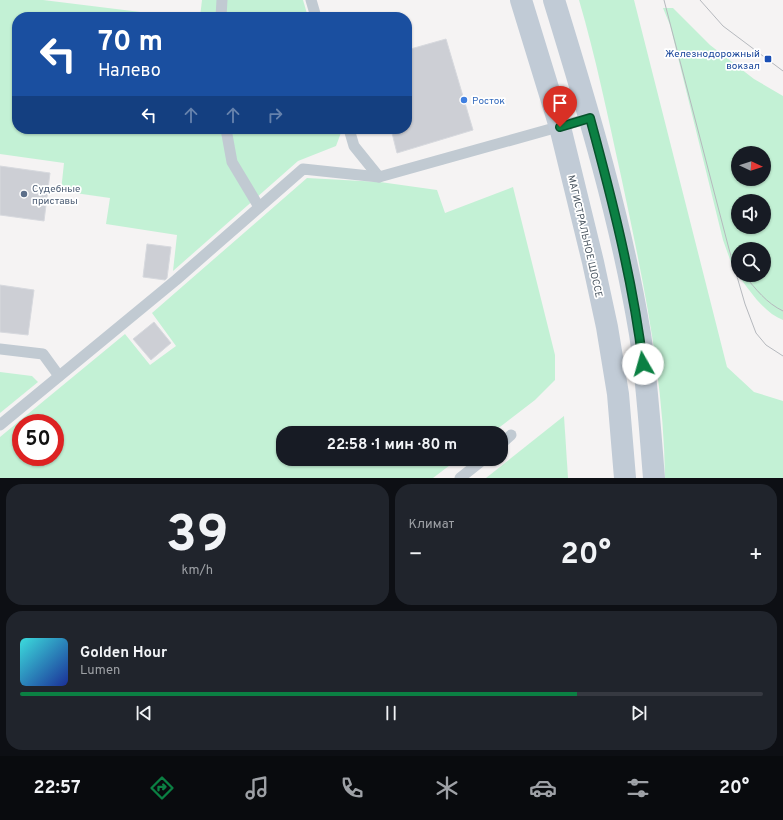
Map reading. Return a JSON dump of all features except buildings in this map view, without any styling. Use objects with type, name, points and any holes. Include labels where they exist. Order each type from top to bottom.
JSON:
[{"type":"main road","name":"МАГИСТРАЛЬНОЕ ШОССЕ","points":[[521,0],[560,127],[593,262],[607,327],[618,394],[625,478]]},
{"type":"main road","points":[[554,0],[590,118],[610,193],[627,269],[640,334],[649,409],[654,478]]},
{"type":"lane","points":[[221,12],[222,0]]},
{"type":"lane","points":[[311,0],[315,12]]},
{"type":"lane","points":[[0,425],[176,280],[303,169],[379,177],[590,118]]},
{"type":"lane","points":[[227,134],[232,162],[259,207]]},
{"type":"lane","points":[[350,134],[354,146],[379,177]]},
{"type":"lane","points":[[0,349],[43,354],[58,376]]},
{"type":"lane","points":[[460,478],[475,466]]},
{"type":"green space","points":[[0,0],[43,0],[140,12],[12,12],[12,134],[340,134],[336,146],[298,161],[173,271],[177,235],[106,224],[110,198],[61,191],[64,163],[0,154]]},
{"type":"green space","points":[[202,0],[303,0],[307,12],[201,12]]},
{"type":"green space","points":[[579,0],[634,0],[727,367],[754,392],[783,401],[783,478],[665,478],[661,402],[644,288],[606,110]]},
{"type":"green space","points":[[663,8],[673,8],[710,45],[754,79],[783,96],[783,320],[776,317],[764,307],[743,282],[771,282],[771,242],[731,242],[731,262],[723,240],[670,25]]},
{"type":"green space","points":[[307,178],[380,182],[437,190],[445,213],[513,187],[555,355],[555,380],[535,400],[501,426],[276,426],[276,466],[449,466],[433,478],[0,478],[0,437],[12,427],[12,466],[64,466],[64,414],[28,414],[125,334],[150,365],[176,346],[152,313]]},
{"type":"green space","points":[[0,372],[32,376],[38,382],[0,413]]},
{"type":"green space","points":[[564,416],[568,478],[486,478],[501,466],[508,466],[508,461]]},
{"type":"tram line","points":[[664,0],[729,249],[745,304],[756,333],[766,345],[783,356]]},
{"type":"tram line","points":[[700,0],[723,26],[783,71]]},
{"type":"tram line","points":[[750,282],[766,300],[783,311]]},
{"type":"place","name":"Железнодорожный вокзал","points":[[768,59]]},
{"type":"place","name":"Росток","points":[[464,100]]},
{"type":"place","name":"Судебные приставы","points":[[24,194]]},
{"type":"route","points":[[560,127],[590,118],[610,193],[627,269],[640,334],[643,364]]}]
